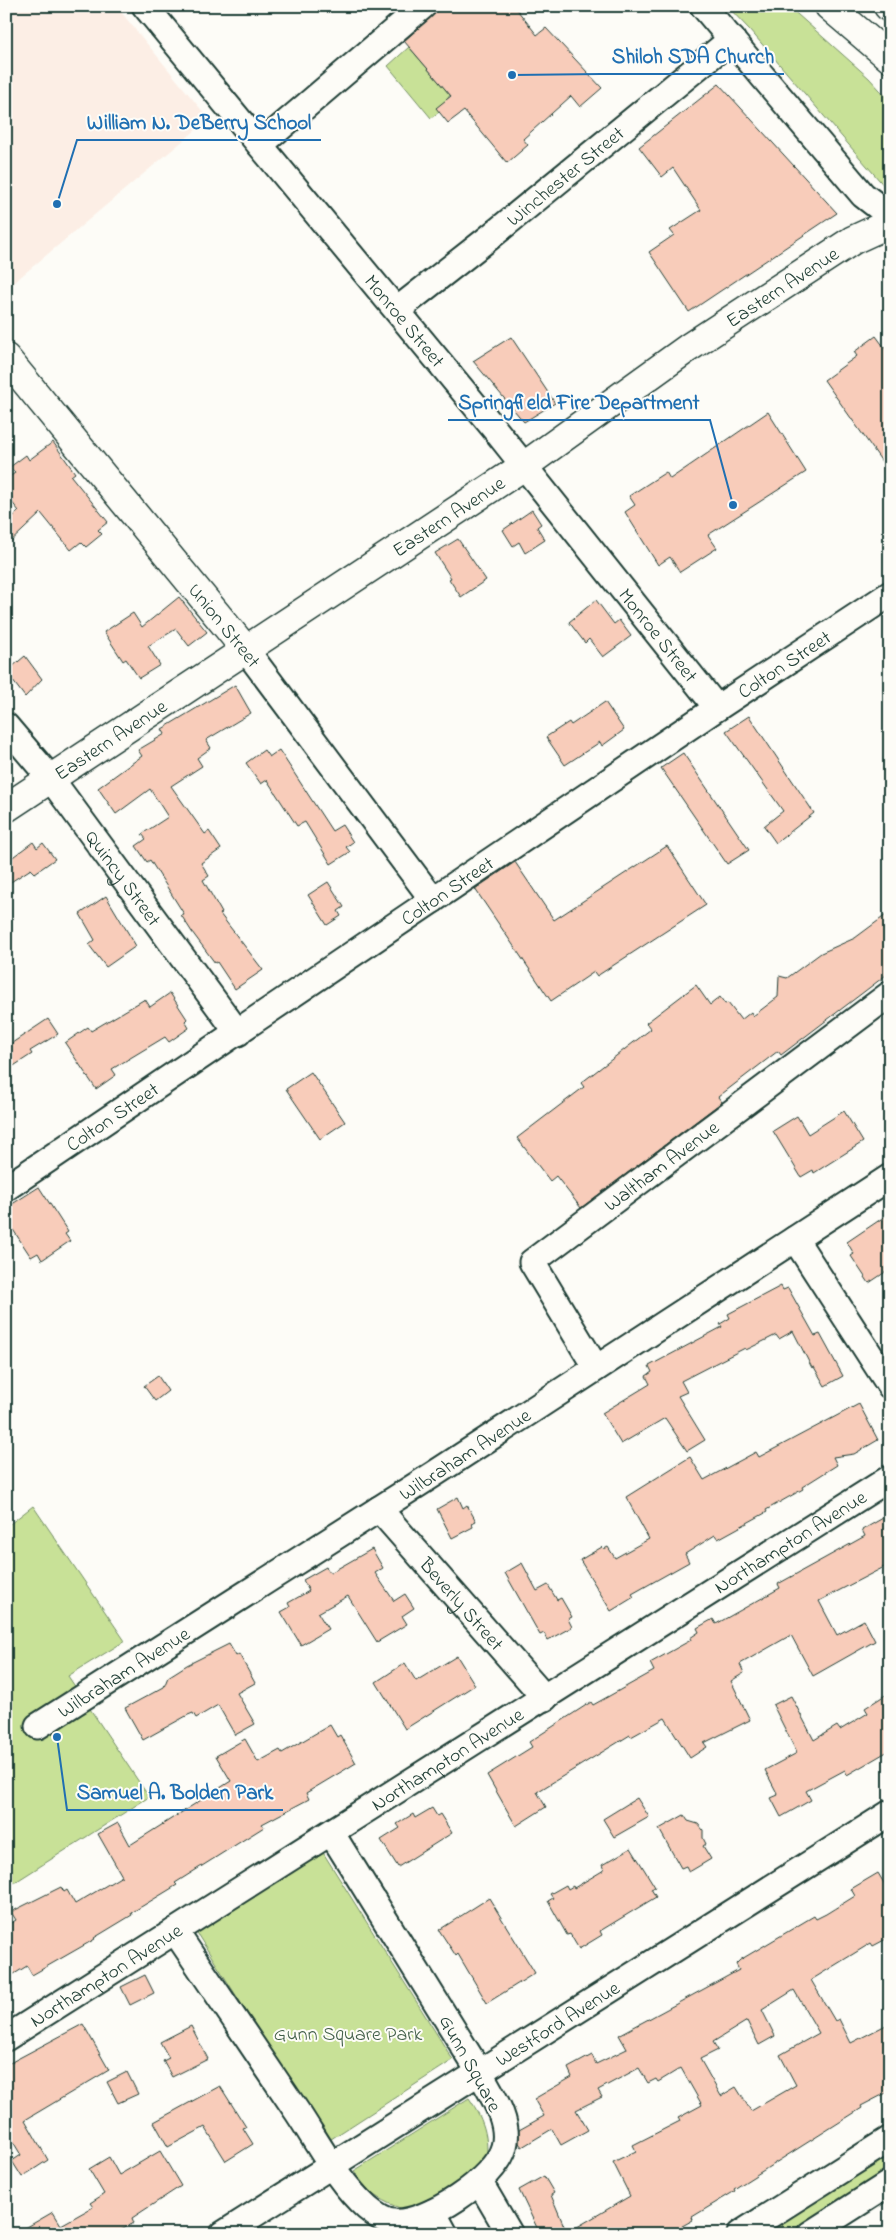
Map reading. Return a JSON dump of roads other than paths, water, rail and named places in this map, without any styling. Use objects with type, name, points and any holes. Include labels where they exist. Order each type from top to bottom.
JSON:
[{"type":"street","name":"Monroe Street","points":[[145,6],[397,310],[717,708]]},
{"type":"street","points":[[260,145],[423,6]]},
{"type":"street","points":[[703,6],[862,195],[890,216]]},
{"type":"street","points":[[829,6],[890,58]]},
{"type":"street","name":"Winchester Street","points":[[397,310],[485,241],[732,39]]},
{"type":"street","name":"Eastern Avenue","points":[[6,808],[524,466],[688,348],[853,240],[890,223]]},
{"type":"street","name":"Union Street","points":[[6,358],[246,650],[434,900]]},
{"type":"street","name":"Colton Street","points":[[6,1188],[717,708],[890,594]]},
{"type":"street","name":"Quincy Street","points":[[6,726],[51,779],[238,1033]]},
{"type":"street","name":"Waltham Avenue","points":[[596,1368],[532,1262],[890,994]]},
{"type":"street","name":"Wilbraham Avenue","points":[[38,1726],[379,1509],[890,1177]]},
{"type":"street","points":[[795,1238],[890,1386]]},
{"type":"street","name":"Northampton Avenue","points":[[6,2038],[332,1834],[890,1478]]},
{"type":"street","name":"Beverly Street","points":[[379,1509],[545,1698]]},
{"type":"street","name":"Westford Avenue","points":[[223,2234],[890,1813]]},
{"type":"street","name":"Gunn Square","points":[[175,1932],[332,2165],[362,2202],[384,2219],[401,2222],[433,2212],[456,2199],[479,2180],[501,2154],[505,2137],[496,2102],[332,1834]]},
{"type":"street","points":[[740,2234],[890,2139]]},
{"type":"street","points":[[479,2180],[510,2234]]},
{"type":"street","points":[[810,2234],[890,2183]]},
{"type":"street","points":[[433,2212],[445,2234]]},
{"type":"place","name":"Shiloh SDA Church","points":[[512,75]]},
{"type":"place","name":"William N. DeBerry School","points":[[57,204]]},
{"type":"place","name":"Springfield Fire Department","points":[[733,505]]},
{"type":"place","name":"Samuel A. Bolden Park","points":[[57,1737]]},
{"type":"park label","name":"Gunn Square Park","points":[[348,2033]]}]
